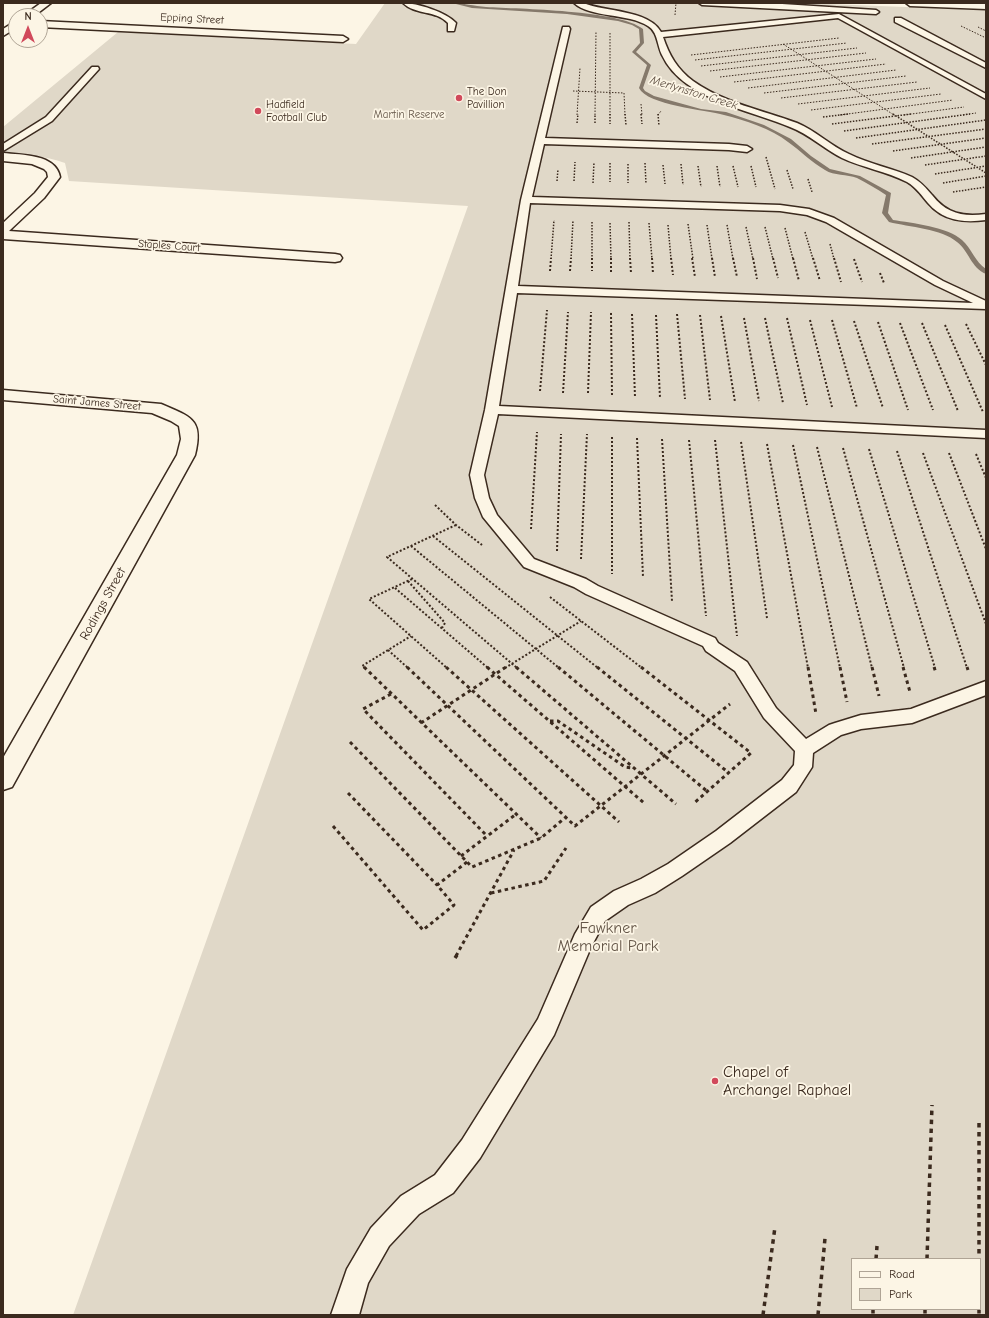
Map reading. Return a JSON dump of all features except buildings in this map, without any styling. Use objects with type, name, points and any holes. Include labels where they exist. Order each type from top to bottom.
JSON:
[{"type":"street","points":[[910,3],[986,6]]},
{"type":"street","name":"Epping Street","points":[[48,24],[343,39]]},
{"type":"street","points":[[3,157],[38,162],[50,168],[54,177],[45,189],[3,230]]},
{"type":"street","name":"Staples Court","points":[[3,235],[335,258]]},
{"type":"street","name":"Saint James Street","points":[[3,395],[154,408],[172,414],[187,424]]},
{"type":"street","name":"Rodings Street","points":[[3,780],[186,456],[190,439],[187,424]]},
{"type":"lane","points":[[406,3],[412,7],[433,12],[449,19],[452,23],[451,29]]},
{"type":"lane","points":[[577,3],[650,23],[656,28],[658,35],[676,69],[705,93],[718,99],[802,128],[825,142],[834,150],[848,157],[904,178],[919,186],[943,212],[958,218],[972,220],[986,217]]},
{"type":"lane","points":[[702,3],[788,6],[880,13],[873,3]]},
{"type":"lane","points":[[658,35],[839,16],[981,93]]},
{"type":"lane","points":[[895,18],[986,66]]},
{"type":"lane","points":[[345,1315],[356,1278],[380,1237],[410,1205],[444,1184],[471,1149],[546,1027],[583,941],[598,914],[621,898],[648,886],[675,870],[723,837],[789,786],[803,767],[804,748],[770,713],[741,667],[712,648],[709,642],[592,590],[580,583],[529,563],[490,517],[482,498],[477,475],[492,410],[526,200],[566,29]]},
{"type":"lane","points":[[3,148],[49,119],[95,70]]},
{"type":"lane","points":[[540,141],[679,145],[747,149]]},
{"type":"lane","points":[[526,200],[780,208],[814,213],[830,220],[939,282],[986,306]]},
{"type":"lane","points":[[511,289],[986,306]]},
{"type":"lane","points":[[492,410],[986,434]]},
{"type":"lane","points":[[804,748],[835,730],[861,722],[890,720],[917,715],[981,690]]},
{"type":"path","points":[[676,69],[783,44],[873,34]]},
{"type":"path","points":[[676,69],[791,49],[882,39]]},
{"type":"path","points":[[783,44],[986,173]]},
{"type":"path","points":[[676,69],[891,44]]},
{"type":"path","points":[[676,69],[808,60],[900,50]]},
{"type":"path","points":[[676,69],[817,66],[910,55]]},
{"type":"path","points":[[696,87],[920,60]]},
{"type":"path","points":[[705,93],[930,66]]},
{"type":"path","points":[[718,99],[941,72]]},
{"type":"path","points":[[780,98],[951,78]]},
{"type":"path","points":[[797,104],[962,84]]},
{"type":"path","points":[[769,116],[875,102],[981,93]]},
{"type":"path","points":[[786,122],[885,109],[981,93]]},
{"type":"path","points":[[641,104],[655,295],[672,602]]},
{"type":"path","points":[[802,128],[964,107]]},
{"type":"path","points":[[660,111],[658,113],[709,642]]},
{"type":"path","points":[[814,135],[979,112]]},
{"type":"path","points":[[825,142],[986,120]]},
{"type":"path","points":[[834,150],[986,129]]},
{"type":"path","points":[[848,157],[986,138]]},
{"type":"path","points":[[529,563],[538,412],[560,142]]},
{"type":"path","points":[[679,145],[741,667]]},
{"type":"path","points":[[695,146],[767,618]]},
{"type":"path","points":[[729,147],[742,207]]},
{"type":"path","points":[[867,164],[986,147]]},
{"type":"path","points":[[765,151],[780,208]]},
{"type":"path","points":[[886,171],[986,156]]},
{"type":"path","points":[[904,178],[986,166]]},
{"type":"path","points":[[787,170],[936,673]]},
{"type":"path","points":[[919,186],[986,176]]},
{"type":"path","points":[[928,196],[986,187]]},
{"type":"path","points":[[784,225],[805,300],[837,427],[917,715]]},
{"type":"path","points":[[829,242],[843,286]]},
{"type":"path","points":[[878,268],[885,287]]},
{"type":"path","points":[[915,304],[966,433],[986,478]]},
{"type":"path","points":[[936,305],[983,413]]},
{"type":"path","points":[[957,306],[986,365]]},
{"type":"path","points":[[852,315],[981,690]]},
{"type":"path","points":[[878,321],[915,430],[986,624]]},
{"type":"path","points":[[792,444],[848,704]]},
{"type":"path","points":[[434,505],[456,525],[487,549]]},
{"type":"path","points":[[456,525],[387,557],[511,665],[676,804]]},
{"type":"path","points":[[433,536],[559,635],[730,773]]},
{"type":"path","points":[[411,546],[708,792]]},
{"type":"path","points":[[412,579],[369,600],[619,822]]},
{"type":"path","points":[[408,581],[445,623],[442,628]]},
{"type":"path","points":[[395,588],[644,803]]},
{"type":"path","points":[[549,596],[751,753],[693,804]]},
{"type":"path","points":[[421,722],[581,621]]},
{"type":"path","points":[[411,636],[362,666],[541,838]]},
{"type":"path","points":[[388,650],[575,826],[730,704]]},
{"type":"path","points":[[391,694],[363,709],[487,836]]},
{"type":"path","points":[[550,721],[558,721],[625,767],[633,768]]},
{"type":"path","points":[[350,742],[472,867],[541,838],[566,817]]},
{"type":"path","points":[[333,826],[423,930],[454,905],[437,885],[348,793]]},
{"type":"path","points":[[461,856],[515,815]]},
{"type":"path","points":[[491,893],[544,881],[566,848]]},
{"type":"path","points":[[455,958],[514,849]]},
{"type":"path","points":[[437,885],[467,862]]},
{"type":"path","points":[[927,1258],[932,1105]]},
{"type":"path","points":[[979,1123],[979,1258]]},
{"type":"path","points":[[763,1315],[775,1227]]},
{"type":"path","points":[[818,1315],[825,1238]]},
{"type":"path","points":[[876,1258],[877,1246]]},
{"type":"green space","name":"Fawkner Memorial Park","points":[[385,3],[800,3],[986,10],[986,1315],[73,1315],[468,206],[69,181],[65,163],[34,156],[3,152],[3,127],[118,32],[356,44]]},
{"type":"waterway","name":"Merlynston Creek","points":[[454,3],[472,7],[567,13],[618,20],[633,24],[641,29],[642,43],[634,52],[649,65],[641,88],[643,92],[652,97],[701,110],[724,113],[762,126],[789,140],[809,157],[828,170],[858,177],[889,194],[885,213],[891,221],[937,231],[954,237],[960,241],[978,266],[986,272]]},
{"type":"place","name":"The Don Pavillion","points":[[459,98]]},
{"type":"place","name":"Hadfield Football Club","points":[[258,111]]},
{"type":"place","name":"Chapel of Archangel Raphael","points":[[715,1081]]},
{"type":"park label","name":"Martin Reserve","points":[[409,115]]}]
